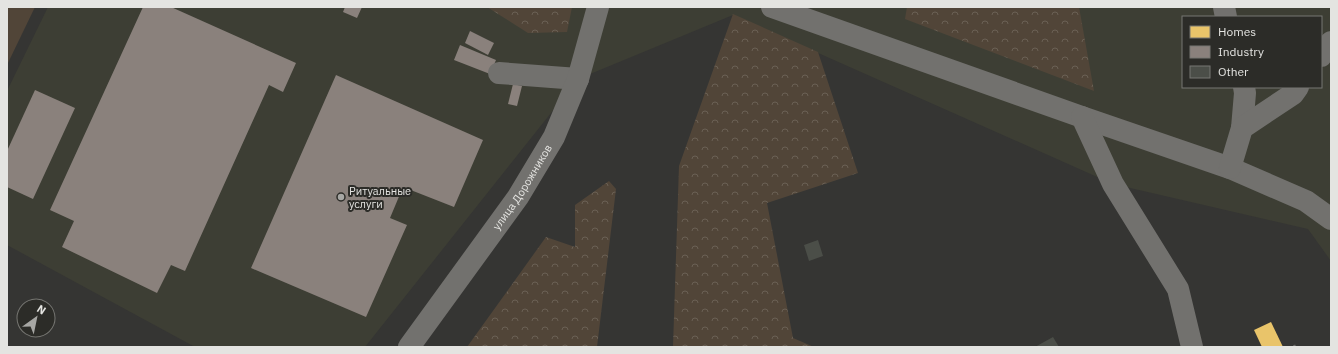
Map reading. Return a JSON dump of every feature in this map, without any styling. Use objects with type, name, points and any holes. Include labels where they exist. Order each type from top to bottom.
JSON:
[{"type":"street","name":"улица Дорожников","points":[[409,347],[518,197],[554,137],[578,79],[598,7]]},
{"type":"street","points":[[772,7],[1230,168],[1306,201],[1331,219]]},
{"type":"street","points":[[1322,55],[1331,42]]},
{"type":"street","points":[[499,74],[578,79]]},
{"type":"street","points":[[1230,168],[1242,128],[1244,88]]},
{"type":"street","points":[[1242,128],[1293,94],[1297,88]]},
{"type":"street","points":[[1082,117],[1113,184],[1178,289],[1192,347]]},
{"type":"shaded area","points":[[48,7],[1331,7],[1331,261],[1308,229],[1113,184],[733,15],[578,79],[365,347],[195,347],[7,245],[7,91]]},
{"type":"green space","points":[[7,7],[35,7],[7,65]]},
{"type":"green space","points":[[487,7],[572,7],[567,32],[528,33]]},
{"type":"green space","points":[[907,7],[1079,7],[1094,91],[905,19]]},
{"type":"green space","points":[[733,14],[818,52],[858,173],[767,203],[793,338],[814,347],[673,347],[679,166]]},
{"type":"green space","points":[[609,181],[616,189],[597,347],[467,347],[546,237],[575,247],[575,205]]},
{"type":"building: Homes","points":[[1271,322],[1283,347],[1262,347],[1254,330]]},
{"type":"building: Industry","points":[[143,7],[171,7],[296,63],[283,92],[269,85],[185,271],[171,265],[157,293],[62,247],[74,221],[50,210]]},
{"type":"building: Industry","points":[[345,7],[362,7],[357,18],[343,12]]},
{"type":"building: Industry","points":[[470,31],[494,43],[488,55],[465,43]]},
{"type":"building: Industry","points":[[460,45],[496,60],[490,74],[454,60]]},
{"type":"building: Industry","name":"Ритуальные услуги","points":[[336,75],[483,140],[454,207],[403,187],[390,218],[407,225],[366,317],[251,268]]},
{"type":"building: Industry","points":[[513,84],[522,86],[517,106],[508,104]]},
{"type":"building: Industry","points":[[35,90],[75,108],[33,199],[7,187],[7,151]]},
{"type":"building: Other","points":[[818,240],[823,256],[809,261],[804,245]]},
{"type":"building: Other","points":[[1053,337],[1059,347],[1035,347]]},
{"type":"place","name":"Ритуальные услуги","points":[[341,197]]}]
